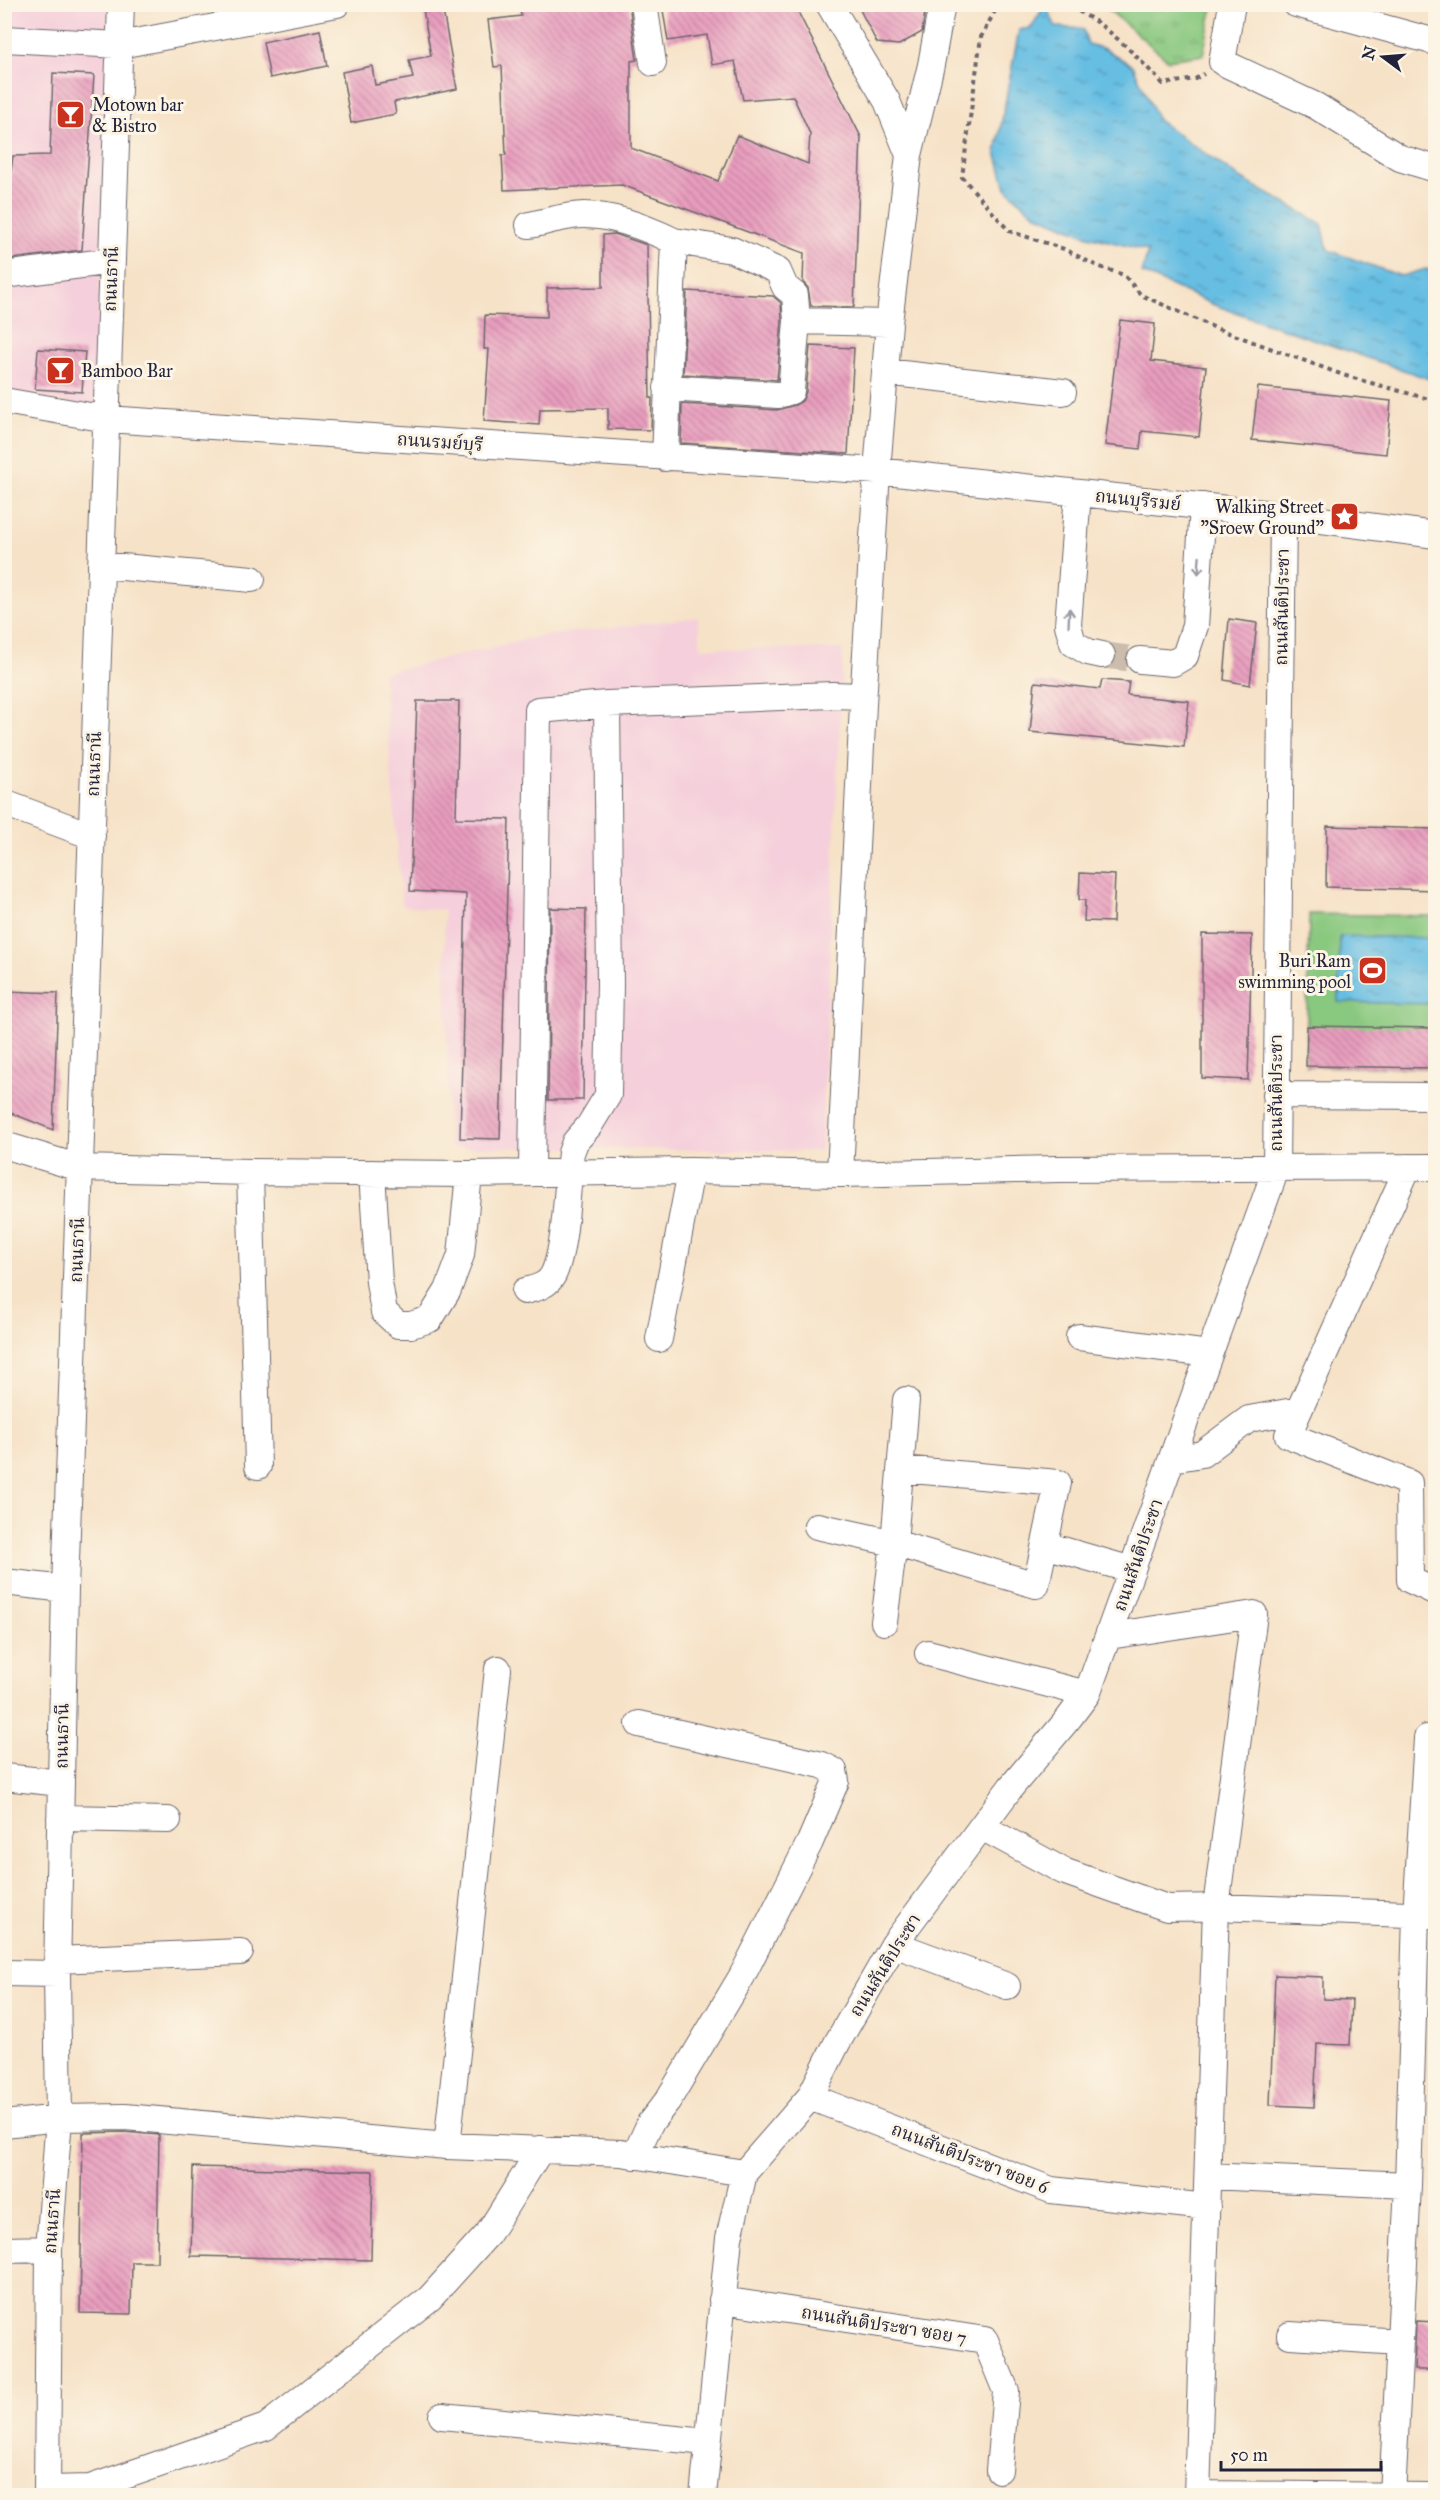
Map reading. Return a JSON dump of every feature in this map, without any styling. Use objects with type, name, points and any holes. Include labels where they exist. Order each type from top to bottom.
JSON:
[{"type":"street","name":"ถนนธานี","points":[[47,2492],[49,2248],[59,2118],[57,1967],[65,1589],[121,4]]},
{"type":"street","points":[[4,39],[120,45],[337,4]]},
{"type":"street","points":[[644,4],[653,63]]},
{"type":"street","points":[[829,4],[887,101],[909,155]]},
{"type":"street","points":[[840,1174],[876,471],[889,322],[909,155],[931,65],[942,4]]},
{"type":"street","points":[[1232,4],[1222,62],[1316,106],[1400,158],[1436,169]]},
{"type":"street","points":[[1296,4],[1359,12],[1436,42]]},
{"type":"street","points":[[529,225],[583,215],[603,217],[649,228],[674,241],[732,250],[778,271],[785,287],[795,295],[797,321],[791,390],[778,395],[667,388]]},
{"type":"street","points":[[665,458],[674,241]]},
{"type":"street","points":[[4,275],[112,261]]},
{"type":"street","points":[[797,321],[889,322]]},
{"type":"street","points":[[885,372],[1063,392]]},
{"type":"street","name":"ถนนรมย์บุรี","points":[[4,401],[106,419],[876,471]]},
{"type":"street","name":"ถนนบุรีรมย์","points":[[876,471],[1283,515],[1436,535]]},
{"type":"street","points":[[1078,493],[1068,625],[1073,643],[1088,652],[1102,655]]},
{"type":"street","points":[[1140,660],[1173,663],[1185,656],[1195,626],[1203,506]]},
{"type":"street","name":"ถนนสันติประชา","points":[[703,2496],[729,2238],[744,2174],[810,2097],[837,2043],[894,1944],[1011,1786],[1087,1694],[1276,1168],[1283,515]]},
{"type":"street","points":[[101,565],[252,579]]},
{"type":"street","points":[[532,1173],[538,710],[607,704],[832,695],[863,696]]},
{"type":"street","points":[[525,1291],[541,1287],[553,1276],[562,1235],[575,1142],[589,1126],[608,1095],[610,984],[607,704]]},
{"type":"street","points":[[4,803],[92,836]]},
{"type":"street","points":[[1276,1095],[1436,1096]]},
{"type":"street","points":[[4,1145],[80,1168],[250,1172],[840,1174],[1058,1169],[1436,1167]]},
{"type":"street","points":[[1408,1167],[1288,1435],[1409,1483],[1410,1580],[1436,1592]]},
{"type":"street","points":[[250,1172],[258,1466]]},
{"type":"street","points":[[659,1339],[691,1172]]},
{"type":"street","points":[[372,1173],[379,1282],[384,1312],[399,1325],[411,1325],[430,1319],[448,1290],[461,1255],[469,1174]]},
{"type":"street","points":[[1079,1337],[1209,1354]]},
{"type":"street","points":[[884,1622],[894,1543],[906,1400]]},
{"type":"street","points":[[1172,1459],[1202,1454],[1249,1419],[1299,1410]]},
{"type":"street","points":[[817,1527],[894,1543],[1036,1585],[1058,1483],[901,1469]]},
{"type":"street","points":[[1045,1545],[1132,1570]]},
{"type":"street","points":[[4,1582],[65,1589]]},
{"type":"street","points":[[1109,1636],[1254,1614],[1216,1907],[1197,2495],[1428,2496]]},
{"type":"street","points":[[928,1653],[1087,1694]]},
{"type":"street","points":[[447,2146],[498,1669]]},
{"type":"street","points":[[635,2156],[650,2122],[668,2100],[742,1976],[810,1842],[836,1781],[834,1771],[822,1765],[639,1724]]},
{"type":"street","points":[[1392,2495],[1408,2185],[1426,1915],[1427,1738]]},
{"type":"street","points":[[4,1777],[61,1783]]},
{"type":"street","points":[[60,1818],[168,1820]]},
{"type":"street","points":[[982,1827],[1064,1871],[1167,1908],[1216,1907],[1426,1915]]},
{"type":"street","points":[[894,1944],[1007,1986]]},
{"type":"street","points":[[4,1973],[240,1952]]},
{"type":"street","name":"ถนนสันติประชา ซอย 6","points":[[810,2097],[1051,2190],[1207,2207]]},
{"type":"street","points":[[4,2124],[59,2118],[125,2117],[447,2146],[541,2149],[635,2156],[744,2174]]},
{"type":"street","points":[[47,2492],[90,2488],[266,2427],[430,2298],[488,2234],[541,2149]]},
{"type":"street","points":[[1208,2176],[1408,2185]]},
{"type":"street","points":[[4,2250],[49,2248]]},
{"type":"street","name":"ถนนสันติประชา ซอย 7","points":[[722,2300],[985,2340],[1006,2391],[999,2470]]},
{"type":"street","points":[[1290,2336],[1400,2342]]},
{"type":"street","points":[[442,2416],[707,2442]]},
{"type":"path","points":[[1002,4],[996,9],[981,37],[962,177],[1010,231],[1064,249],[1096,266],[1124,275],[1141,296],[1218,329],[1346,376],[1436,401]]},
{"type":"path","points":[[1062,4],[1117,36],[1163,84],[1195,79],[1222,62]]},
{"type":"shaded area","points":[[4,5],[108,5],[96,408],[5,391]]},
{"type":"shaded area","points":[[698,617],[701,648],[843,649],[821,1151],[449,1147],[444,910],[402,906],[383,673],[535,637]]},
{"type":"green space","points":[[1103,5],[1213,5],[1203,55],[1168,60]]},
{"type":"green space","name":"Buri Ram swimming pool","points":[[1309,914],[1435,916],[1435,1068],[1306,1066]]},
{"type":"water","points":[[1045,5],[1056,27],[1083,29],[1088,44],[1105,49],[1133,66],[1158,120],[1240,178],[1322,224],[1328,250],[1401,276],[1426,269],[1435,272],[1435,381],[1217,306],[1142,273],[1148,251],[1088,236],[1033,213],[1006,188],[996,152],[1019,30],[1031,28]]},
{"type":"water","points":[[1340,936],[1435,938],[1435,1004],[1338,1002]]},
{"type":"building","points":[[519,4],[629,4],[637,60],[631,61],[631,148],[718,181],[737,135],[808,164],[810,134],[793,96],[743,100],[735,61],[712,65],[707,35],[668,41],[662,4],[794,4],[861,137],[854,307],[811,306],[808,288],[803,282],[804,253],[622,185],[504,190],[502,155],[506,155],[502,66],[494,67],[488,20],[521,16]]},
{"type":"building","points":[[857,4],[926,4],[922,32],[899,45],[877,43]]},
{"type":"building","points":[[442,5],[457,89],[394,102],[396,114],[351,123],[342,72],[372,66],[375,85],[413,78],[409,60],[431,56],[423,9]]},
{"type":"building","points":[[320,30],[327,66],[270,78],[263,42]]},
{"type":"building","points":[[53,73],[94,75],[82,250],[4,260],[4,202],[7,202],[13,156],[50,155]]},
{"type":"building","points":[[615,234],[647,245],[651,430],[608,429],[608,408],[540,409],[539,425],[484,421],[489,349],[484,349],[485,315],[547,317],[547,288],[603,287],[603,235]]},
{"type":"building","points":[[687,291],[773,296],[781,303],[782,321],[777,380],[683,374]]},
{"type":"building","points":[[1120,320],[1155,324],[1151,361],[1206,367],[1199,437],[1142,431],[1140,449],[1105,445]]},
{"type":"building","points":[[810,346],[854,348],[848,454],[681,443],[682,404],[777,410],[802,401],[806,392]]},
{"type":"building","name":"Bamboo Bar","points":[[38,349],[85,352],[82,392],[35,389]]},
{"type":"building","points":[[1258,387],[1391,401],[1386,454],[1252,440]]},
{"type":"building","points":[[1229,619],[1257,623],[1250,685],[1224,680]]},
{"type":"building","points":[[1102,680],[1129,682],[1127,695],[1189,701],[1184,747],[1030,732],[1035,682],[1100,689]]},
{"type":"building","points":[[417,701],[459,701],[456,818],[509,819],[500,1139],[460,1138],[466,894],[410,891]]},
{"type":"building","points":[[1327,826],[1436,829],[1436,890],[1326,887]]},
{"type":"building","points":[[1080,873],[1115,875],[1113,922],[1084,921],[1085,900],[1079,900]]},
{"type":"building","points":[[550,908],[586,909],[583,1100],[548,1100]]},
{"type":"building","points":[[1202,934],[1252,935],[1248,1080],[1202,1078]]},
{"type":"building","points":[[4,991],[58,993],[53,1130],[4,1110]]},
{"type":"building","points":[[1307,1026],[1436,1028],[1436,1068],[1306,1066]]},
{"type":"building","points":[[1275,1975],[1323,1977],[1323,1999],[1352,2000],[1350,2045],[1317,2044],[1314,2107],[1270,2105]]},
{"type":"building","points":[[124,2132],[159,2135],[157,2262],[132,2262],[131,2314],[80,2313],[83,2133]]},
{"type":"building","points":[[193,2167],[373,2171],[371,2260],[191,2256]]},
{"type":"building","points":[[1416,2321],[1436,2322],[1436,2370],[1414,2370]]},
{"type":"tunnel","points":[[1102,655],[1140,660]]},
{"type":"place","name":"Motown bar & Bistro","points":[[71,115]]},
{"type":"place","name":"Bamboo Bar","points":[[60,371]]},
{"type":"place","name":"Walking Street \"Sroew Ground\"","points":[[1345,517]]},
{"type":"place","name":"Buri Ram swimming pool","points":[[1372,971]]}]
